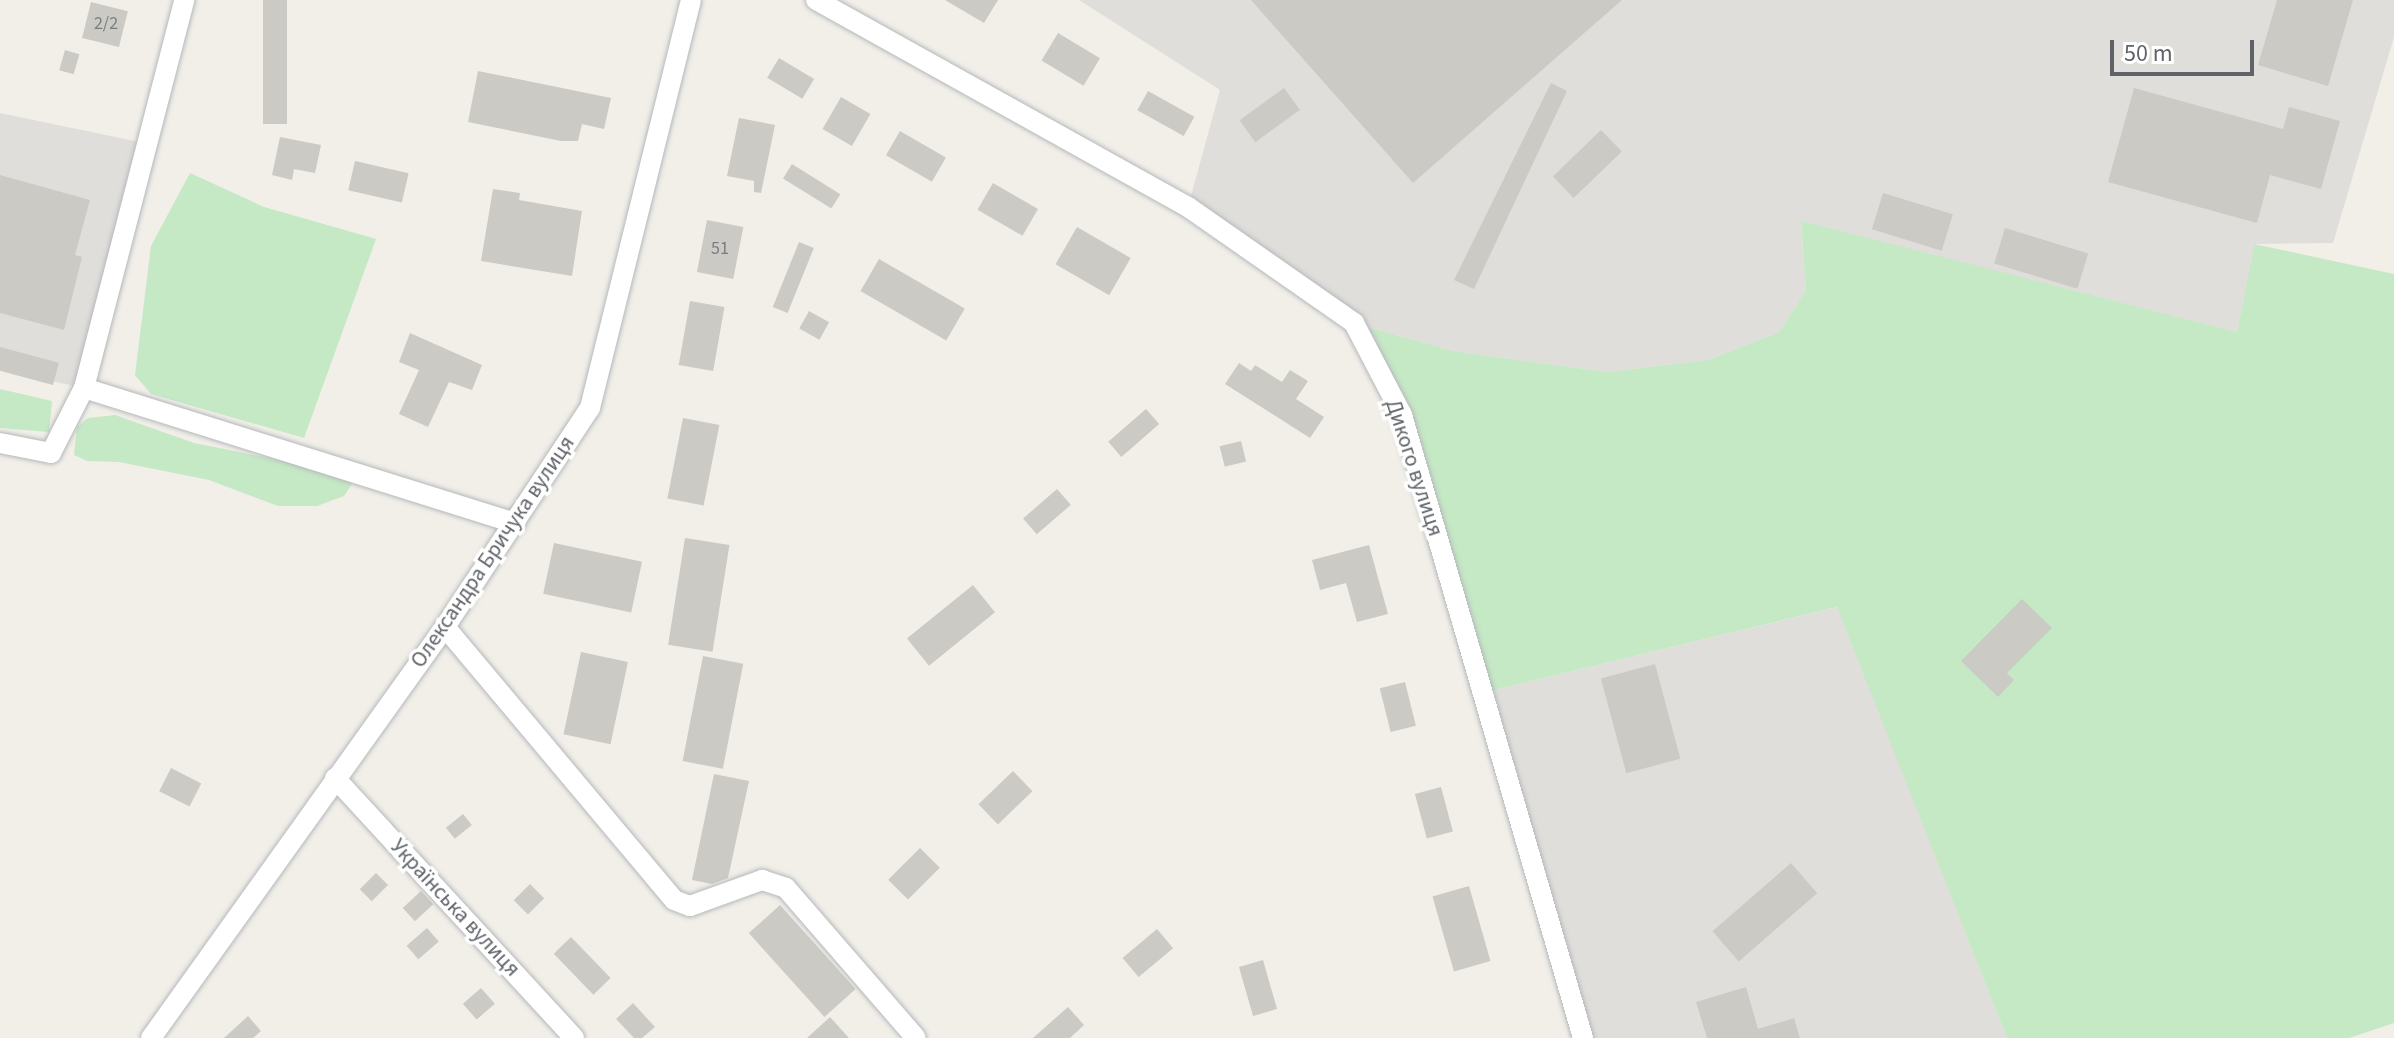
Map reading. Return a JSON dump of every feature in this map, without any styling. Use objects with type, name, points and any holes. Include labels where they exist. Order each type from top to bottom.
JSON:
[{"type":"street","points":[[0,443],[51,453],[84,388],[184,0]]},
{"type":"street","name":"Олександра Бричука вулиця","points":[[160,1034],[335,778],[445,627],[590,408],[691,0]]},
{"type":"street","name":"Дикого вулиця","points":[[816,0],[1188,207],[1354,323],[1402,415],[1583,1038]]},
{"type":"street","points":[[84,388],[515,523]]},
{"type":"street","points":[[445,627],[674,900],[690,906],[762,880],[786,888],[916,1038]]},
{"type":"street","name":"Українська вулиця","points":[[335,778],[574,1038]]},
{"type":"shaded area","points":[[1079,0],[2394,0],[2394,37],[2333,243],[2254,244],[2237,332],[1801,222],[1806,290],[1779,332],[1708,360],[1607,372],[1453,351],[1354,323],[1188,207],[1220,90]]},
{"type":"shaded area","points":[[0,113],[149,144],[84,388],[0,370]]},
{"type":"shaded area","points":[[1838,607],[2007,1038],[1583,1038],[1482,693]]},
{"type":"green space","points":[[190,173],[264,207],[376,239],[304,438],[151,394],[135,375],[151,246]]},
{"type":"green space","points":[[1801,221],[2237,332],[2254,244],[2394,274],[2394,1023],[2349,1038],[2007,1038],[1837,607],[1482,693],[1402,415],[1354,323],[1453,351],[1607,372],[1708,360],[1779,332],[1806,290]]},
{"type":"green space","points":[[0,389],[52,401],[49,432],[0,428]]},
{"type":"green space","points":[[115,415],[194,443],[343,473],[352,484],[344,496],[317,506],[278,506],[209,480],[119,462],[87,461],[74,455],[77,427],[88,418]]},
{"type":"building","points":[[263,0],[287,0],[287,124],[263,124]]},
{"type":"building","points":[[945,0],[998,0],[984,23]]},
{"type":"building","points":[[1251,0],[1622,0],[1413,183]]},
{"type":"building","points":[[2277,0],[2353,0],[2328,86],[2258,65]]},
{"type":"building","points":[[91,2],[128,11],[119,47],[82,38]]},
{"type":"building","points":[[1058,33],[1100,58],[1084,86],[1042,60]]},
{"type":"building","points":[[65,50],[79,54],[74,74],[59,70]]},
{"type":"building","points":[[779,58],[814,79],[802,99],[767,78]]},
{"type":"building","points":[[478,71],[611,98],[604,129],[582,124],[578,141],[561,141],[468,122]]},
{"type":"building","points":[[1551,83],[1567,91],[1474,289],[1454,280]]},
{"type":"building","points":[[1284,88],[1300,110],[1255,142],[1240,120]]},
{"type":"building","points":[[2134,88],[2283,129],[2289,107],[2340,121],[2321,189],[2270,175],[2257,223],[2108,182]]},
{"type":"building","points":[[1148,91],[1194,117],[1184,136],[1137,110]]},
{"type":"building","points":[[841,97],[870,114],[852,146],[822,129]]},
{"type":"building","points":[[739,118],[775,125],[761,193],[754,192],[754,181],[727,176]]},
{"type":"building","points":[[1601,130],[1622,152],[1574,198],[1553,177]]},
{"type":"building","points":[[900,131],[946,157],[932,182],[886,155]]},
{"type":"building","points":[[280,137],[321,145],[315,173],[294,169],[292,180],[272,175]]},
{"type":"building","points":[[355,161],[409,173],[402,203],[348,190]]},
{"type":"building","points":[[792,164],[840,194],[831,209],[783,178]]},
{"type":"building","points":[[0,175],[90,200],[75,255],[82,257],[64,330],[0,313]]},
{"type":"building","points":[[993,183],[1038,209],[1023,236],[978,210]]},
{"type":"building","points":[[493,189],[520,193],[519,200],[582,211],[572,276],[481,261]]},
{"type":"building","points":[[1883,193],[1953,214],[1942,251],[1872,229]]},
{"type":"building","points":[[707,220],[743,227],[733,279],[697,272]]},
{"type":"building","points":[[1077,227],[1131,258],[1109,295],[1056,264]]},
{"type":"building","points":[[2005,228],[2088,253],[2077,289],[1994,263]]},
{"type":"building","points":[[799,242],[814,248],[788,313],[773,307]]},
{"type":"building","points":[[879,259],[965,308],[946,341],[860,291]]},
{"type":"building","points":[[690,301],[724,307],[713,371],[679,365]]},
{"type":"building","points":[[809,311],[829,322],[819,340],[799,328]]},
{"type":"building","points":[[410,333],[482,365],[472,390],[449,382],[428,427],[399,414],[419,370],[399,362]]},
{"type":"building","points":[[0,347],[59,363],[53,385],[0,371]]},
{"type":"building","points":[[1239,363],[1251,371],[1255,365],[1282,382],[1290,370],[1308,381],[1296,399],[1324,417],[1310,438],[1225,384]]},
{"type":"building","points":[[1146,409],[1159,424],[1121,457],[1108,442]]},
{"type":"building","points":[[683,418],[719,425],[704,506],[667,498]]},
{"type":"building","points":[[1241,441],[1246,461],[1225,467],[1220,446]]},
{"type":"building","points":[[1057,489],[1071,505],[1037,534],[1023,519]]},
{"type":"building","points":[[685,538],[729,545],[713,652],[668,645]]},
{"type":"building","points":[[554,543],[642,562],[631,613],[543,594]]},
{"type":"building","points":[[1369,545],[1388,614],[1357,622],[1346,583],[1320,590],[1312,560]]},
{"type":"building","points":[[973,585],[995,612],[929,666],[907,638]]},
{"type":"building","points":[[2022,599],[2052,628],[2007,673],[2014,680],[1998,697],[1961,661]]},
{"type":"building","points":[[581,652],[628,662],[610,744],[564,734]]},
{"type":"building","points":[[703,656],[743,664],[723,769],[683,761]]},
{"type":"building","points":[[1655,664],[1680,759],[1626,773],[1601,678]]},
{"type":"building","points":[[1405,682],[1416,726],[1391,732],[1380,688]]},
{"type":"building","points":[[171,768],[201,783],[189,807],[159,791]]},
{"type":"building","points":[[1013,771],[1032,791],[998,824],[978,804]]},
{"type":"building","points":[[714,774],[749,781],[728,878],[712,884],[692,880]]},
{"type":"building","points":[[1441,787],[1453,831],[1427,838],[1415,794]]},
{"type":"building","points":[[463,814],[472,825],[455,839],[446,828]]},
{"type":"building","points":[[920,848],[940,868],[908,900],[888,880]]},
{"type":"building","points":[[1791,863],[1817,893],[1739,961],[1713,931]]},
{"type":"building","points":[[376,873],[388,885],[372,901],[360,889]]},
{"type":"building","points":[[530,884],[544,898],[528,914],[514,900]]},
{"type":"building","points":[[1469,886],[1490,961],[1454,971],[1432,896]]},
{"type":"building","points":[[421,891],[433,904],[415,921],[403,908]]},
{"type":"building","points":[[780,905],[856,989],[824,1017],[749,933]]},
{"type":"building","points":[[427,928],[439,942],[418,959],[407,946]]},
{"type":"building","points":[[1157,929],[1173,948],[1139,977],[1123,958]]},
{"type":"building","points":[[571,937],[611,978],[593,995],[554,954]]},
{"type":"building","points":[[1263,960],[1277,1009],[1253,1016],[1239,967]]},
{"type":"building","points":[[1746,987],[1758,1029],[1794,1018],[1800,1038],[1707,1038],[1696,1002]]},
{"type":"building","points":[[481,988],[495,1004],[477,1020],[463,1004]]},
{"type":"building","points":[[633,1003],[655,1027],[642,1038],[634,1038],[616,1019]]},
{"type":"building","points":[[1068,1007],[1084,1025],[1070,1038],[1033,1038]]},
{"type":"building","points":[[248,1016],[261,1031],[253,1038],[224,1038]]},
{"type":"building","points":[[830,1017],[849,1038],[807,1038]]}]
